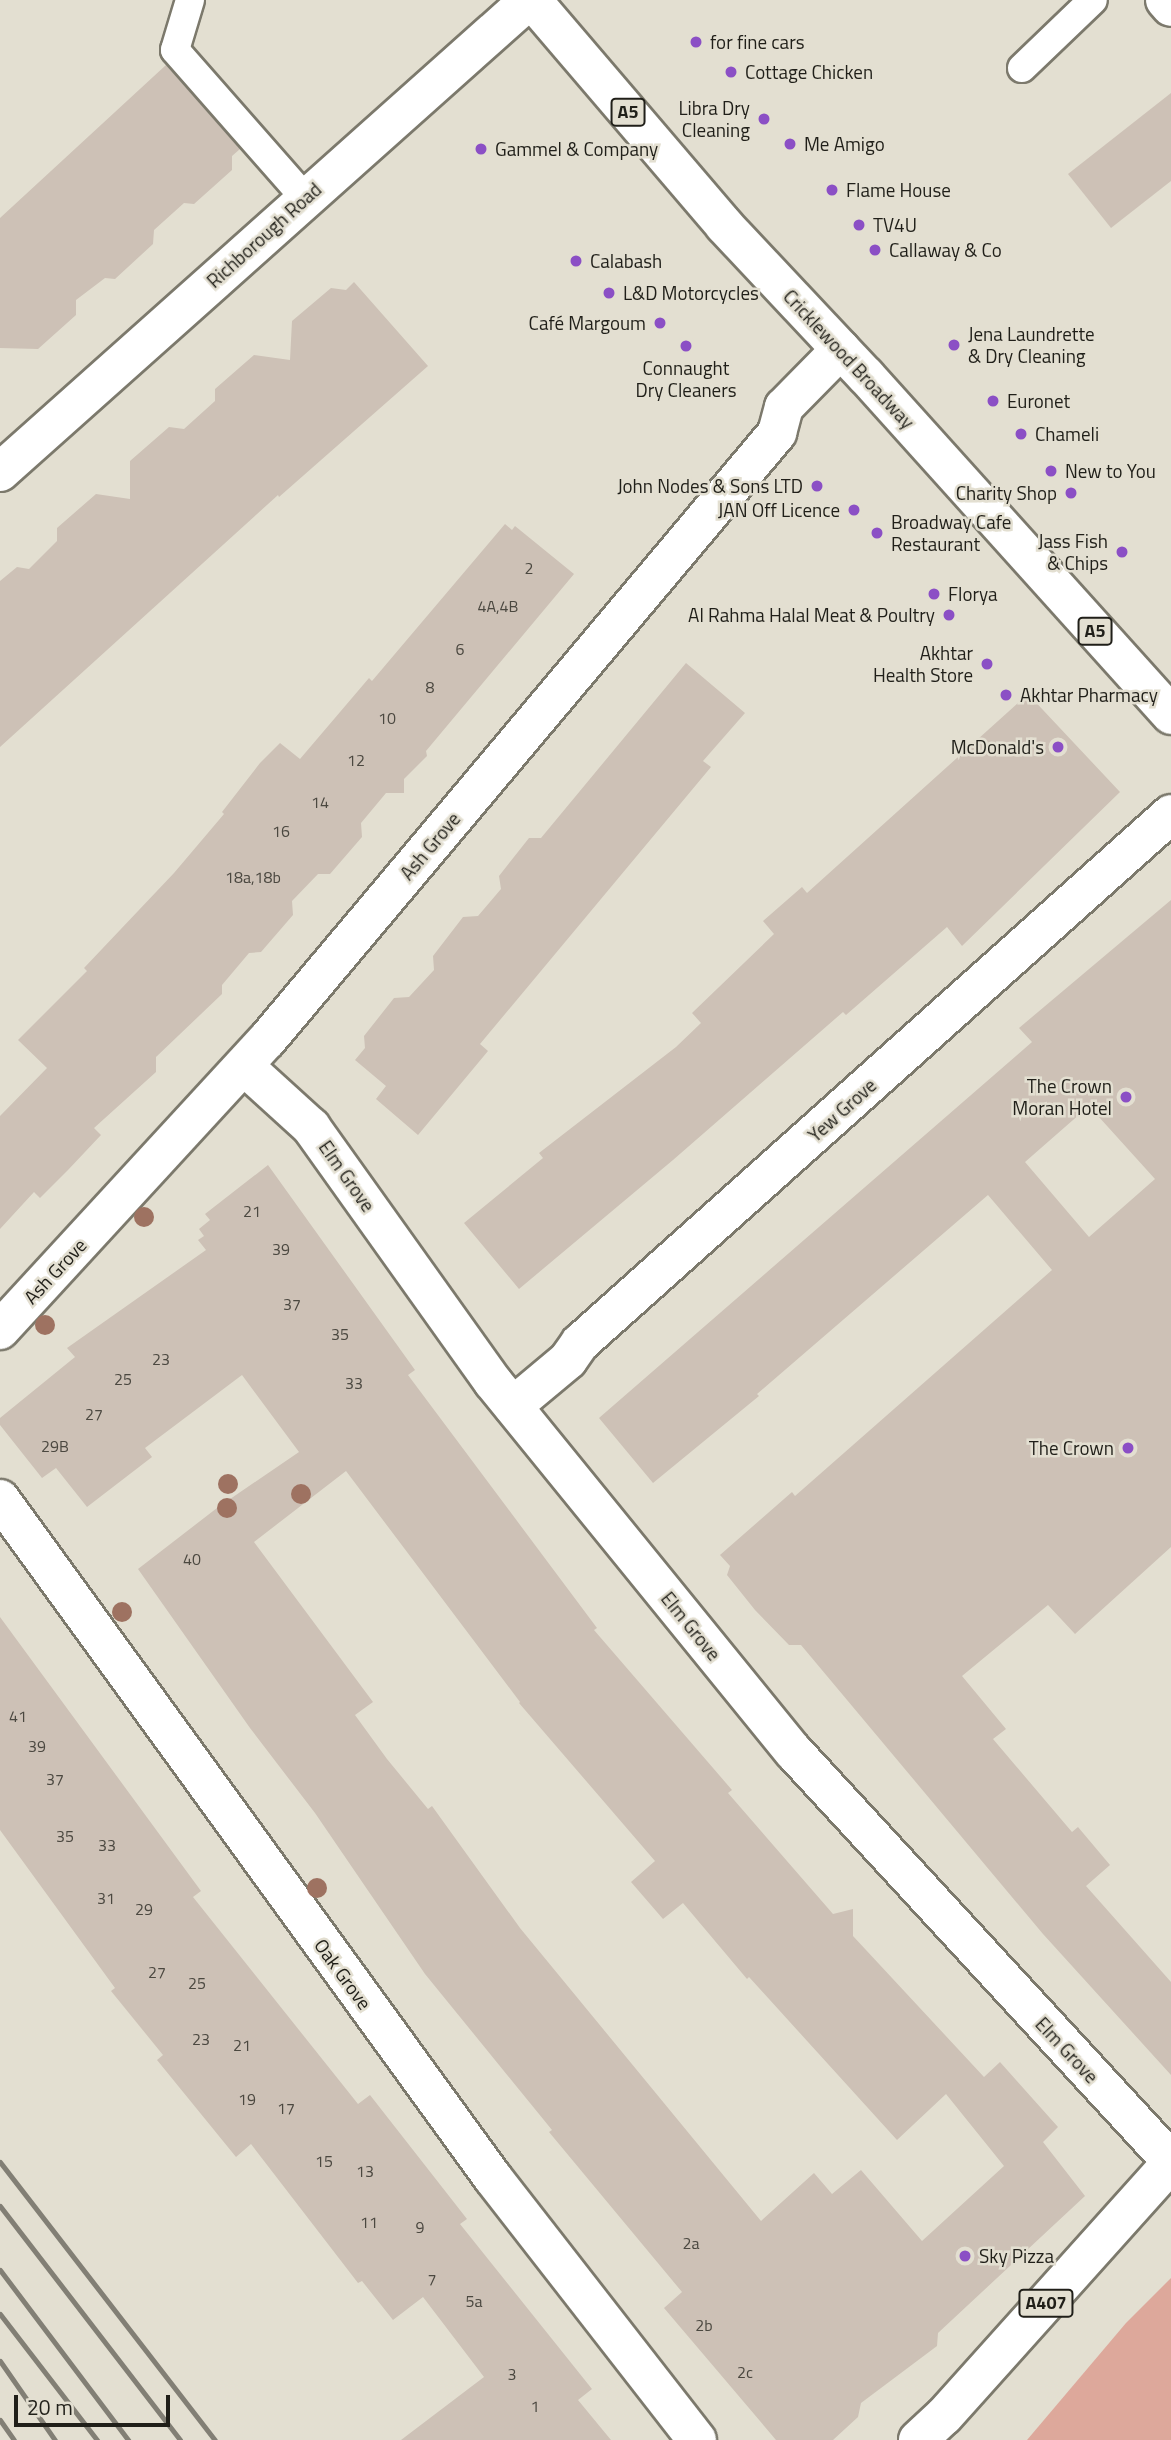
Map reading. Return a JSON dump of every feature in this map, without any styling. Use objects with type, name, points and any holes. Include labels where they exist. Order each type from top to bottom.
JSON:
[{"type":"street","name":"Richborough Road","points":[[0,472],[305,198],[531,0]]},
{"type":"street","name":"Cricklewood Broadway","points":[[531,0],[724,225],[841,348],[1171,715]]},
{"type":"street","points":[[1165,0],[1171,7]]},
{"type":"street","name":"Ash Grove","points":[[0,1330],[244,1066],[777,433],[784,407],[841,348]]},
{"type":"street","name":"Yew Grove","points":[[513,1406],[568,1360],[580,1343],[1171,814]]},
{"type":"street","name":"Elm Grove","points":[[244,1066],[312,1126],[513,1406],[794,1752],[1171,2162]]},
{"type":"street","name":"Oak Grove","points":[[0,1499],[427,2089],[686,2436]]},
{"type":"street","name":"A407","points":[[918,2440],[944,2416],[1171,2162]]},
{"type":"lane","points":[[190,0],[175,50],[305,198]]},
{"type":"lane","points":[[1022,68],[1093,0]]},
{"type":"shaded area","points":[[1171,2278],[1171,2440],[1027,2440],[1126,2323]]},
{"type":"building","points":[[166,65],[240,149],[232,156],[232,170],[194,204],[184,203],[154,230],[153,244],[115,279],[105,278],[76,300],[76,315],[38,349],[0,348],[0,218]]},
{"type":"building","points":[[1171,93],[1171,181],[1111,228],[1068,174]]},
{"type":"building","points":[[354,282],[428,366],[279,497],[278,495],[0,747],[0,581],[17,567],[29,569],[57,541],[57,528],[96,494],[130,499],[130,461],[169,427],[184,429],[215,401],[215,389],[254,355],[290,360],[292,321],[331,288],[346,290]]},
{"type":"building","points":[[505,524],[512,530],[515,526],[574,574],[426,751],[427,756],[404,779],[404,793],[386,793],[361,823],[362,837],[330,874],[318,874],[292,901],[293,915],[261,952],[249,953],[222,985],[222,994],[156,1057],[156,1072],[94,1128],[101,1135],[40,1198],[34,1192],[0,1229],[0,1116],[47,1068],[18,1040],[87,971],[84,968],[174,873],[224,814],[222,812],[260,763],[280,743],[300,759],[369,678],[372,681]]},
{"type":"building","points":[[686,663],[745,713],[703,761],[711,767],[480,1044],[488,1051],[418,1135],[376,1099],[386,1086],[355,1060],[365,1048],[364,1036],[394,998],[409,997],[434,970],[433,956],[463,917],[478,916],[501,889],[499,876],[529,838],[541,838]]},
{"type":"building","points":[[1028,694],[1120,792],[962,946],[947,927],[846,1015],[843,1012],[519,1289],[464,1223],[543,1158],[539,1153],[676,1047],[701,1023],[692,1013],[774,934],[763,921],[802,887],[807,893]]},
{"type":"building","points":[[1171,900],[1171,1547],[1075,1634],[1048,1605],[962,1676],[1006,1729],[993,1739],[1072,1832],[1078,1827],[1110,1865],[1086,1886],[1171,1982],[1171,2075],[1043,1934],[801,1645],[789,1645],[755,1610],[727,1575],[730,1566],[720,1555],[792,1492],[795,1496],[1052,1270],[988,1195],[757,1394],[759,1396],[653,1483],[599,1418],[1032,1042],[1019,1028]],"holes":[[[1089,1106],[1155,1179],[1089,1237],[1025,1162]]]},
{"type":"building","points":[[268,1165],[415,1370],[408,1375],[597,1628],[594,1630],[732,1790],[728,1793],[833,1914],[853,1909],[853,1936],[984,2077],[1000,2062],[1058,2127],[1043,2142],[1085,2196],[938,2333],[937,2346],[861,2403],[858,2417],[833,2440],[776,2440],[664,2308],[682,2292],[549,2132],[552,2130],[425,1974],[315,1813],[250,1728],[138,1569],[217,1508],[299,1452],[242,1375],[145,1448],[152,1457],[87,1507],[56,1468],[42,1478],[0,1425],[0,1418],[75,1357],[67,1348],[206,1250],[198,1240],[204,1236],[199,1229],[210,1220],[205,1214]],"holes":[[[346,1471],[520,1702],[655,1861],[631,1882],[663,1919],[683,1903],[747,1979],[749,1977],[897,2140],[946,2094],[1004,2166],[922,2241],[861,2170],[832,2194],[814,2173],[761,2221],[520,1928],[432,1806],[428,1809],[387,1759],[355,1715],[373,1702],[254,1542]]]},
{"type":"building","points":[[0,1617],[201,1891],[193,1897],[358,2104],[370,2095],[467,2219],[460,2224],[592,2389],[578,2400],[611,2440],[401,2440],[484,2377],[423,2297],[393,2320],[362,2281],[358,2283],[251,2144],[236,2157],[157,2060],[163,2055],[111,1991],[115,1988],[0,1830]]},
{"type":"railway","points":[[0,2162],[215,2440]]},
{"type":"railway","points":[[0,2206],[180,2440]]},
{"type":"railway","points":[[0,2270],[128,2440]]},
{"type":"railway","points":[[0,2314],[97,2440]]},
{"type":"railway","points":[[0,2361],[55,2440]]},
{"type":"railway","points":[[0,2420],[14,2440]]},
{"type":"place","name":"for fine cars","points":[[696,42]]},
{"type":"place","name":"Cottage Chicken","points":[[731,72]]},
{"type":"place","name":"Libra Dry Cleaning","points":[[764,119]]},
{"type":"place","name":"Me Amigo","points":[[790,144]]},
{"type":"place","name":"Gammel & Company","points":[[481,149]]},
{"type":"place","name":"Flame House","points":[[832,190]]},
{"type":"place","name":"TV4U","points":[[859,225]]},
{"type":"place","name":"Callaway & Co","points":[[875,250]]},
{"type":"place","name":"Calabash","points":[[576,261]]},
{"type":"place","name":"L&D Motorcycles","points":[[609,293]]},
{"type":"place","name":"Café Margoum","points":[[660,323]]},
{"type":"place","name":"Jena Laundrette & Dry Cleaning","points":[[954,345]]},
{"type":"place","name":"Connaught Dry Cleaners","points":[[686,346]]},
{"type":"place","name":"Euronet","points":[[993,401]]},
{"type":"place","name":"Chameli","points":[[1021,434]]},
{"type":"place","name":"New to You","points":[[1051,471]]},
{"type":"place","name":"John Nodes & Sons LTD","points":[[817,486]]},
{"type":"place","name":"Charity Shop","points":[[1071,493]]},
{"type":"place","name":"JAN Off Licence","points":[[854,510]]},
{"type":"place","name":"Broadway Cafe Restaurant","points":[[877,533]]},
{"type":"place","name":"Jass Fish & Chips","points":[[1122,552]]},
{"type":"place","name":"Florya","points":[[934,594]]},
{"type":"place","name":"Al Rahma Halal Meat & Poultry","points":[[949,615]]},
{"type":"place","name":"Akhtar Health Store","points":[[987,664]]},
{"type":"place","name":"Akhtar Pharmacy","points":[[1006,695]]},
{"type":"place","name":"McDonald's","points":[[1058,747]]},
{"type":"place","name":"The Crown Moran Hotel","points":[[1126,1097]]},
{"type":"place","name":"The Crown","points":[[1128,1448]]},
{"type":"place","name":"Sky Pizza","points":[[965,2256]]}]
